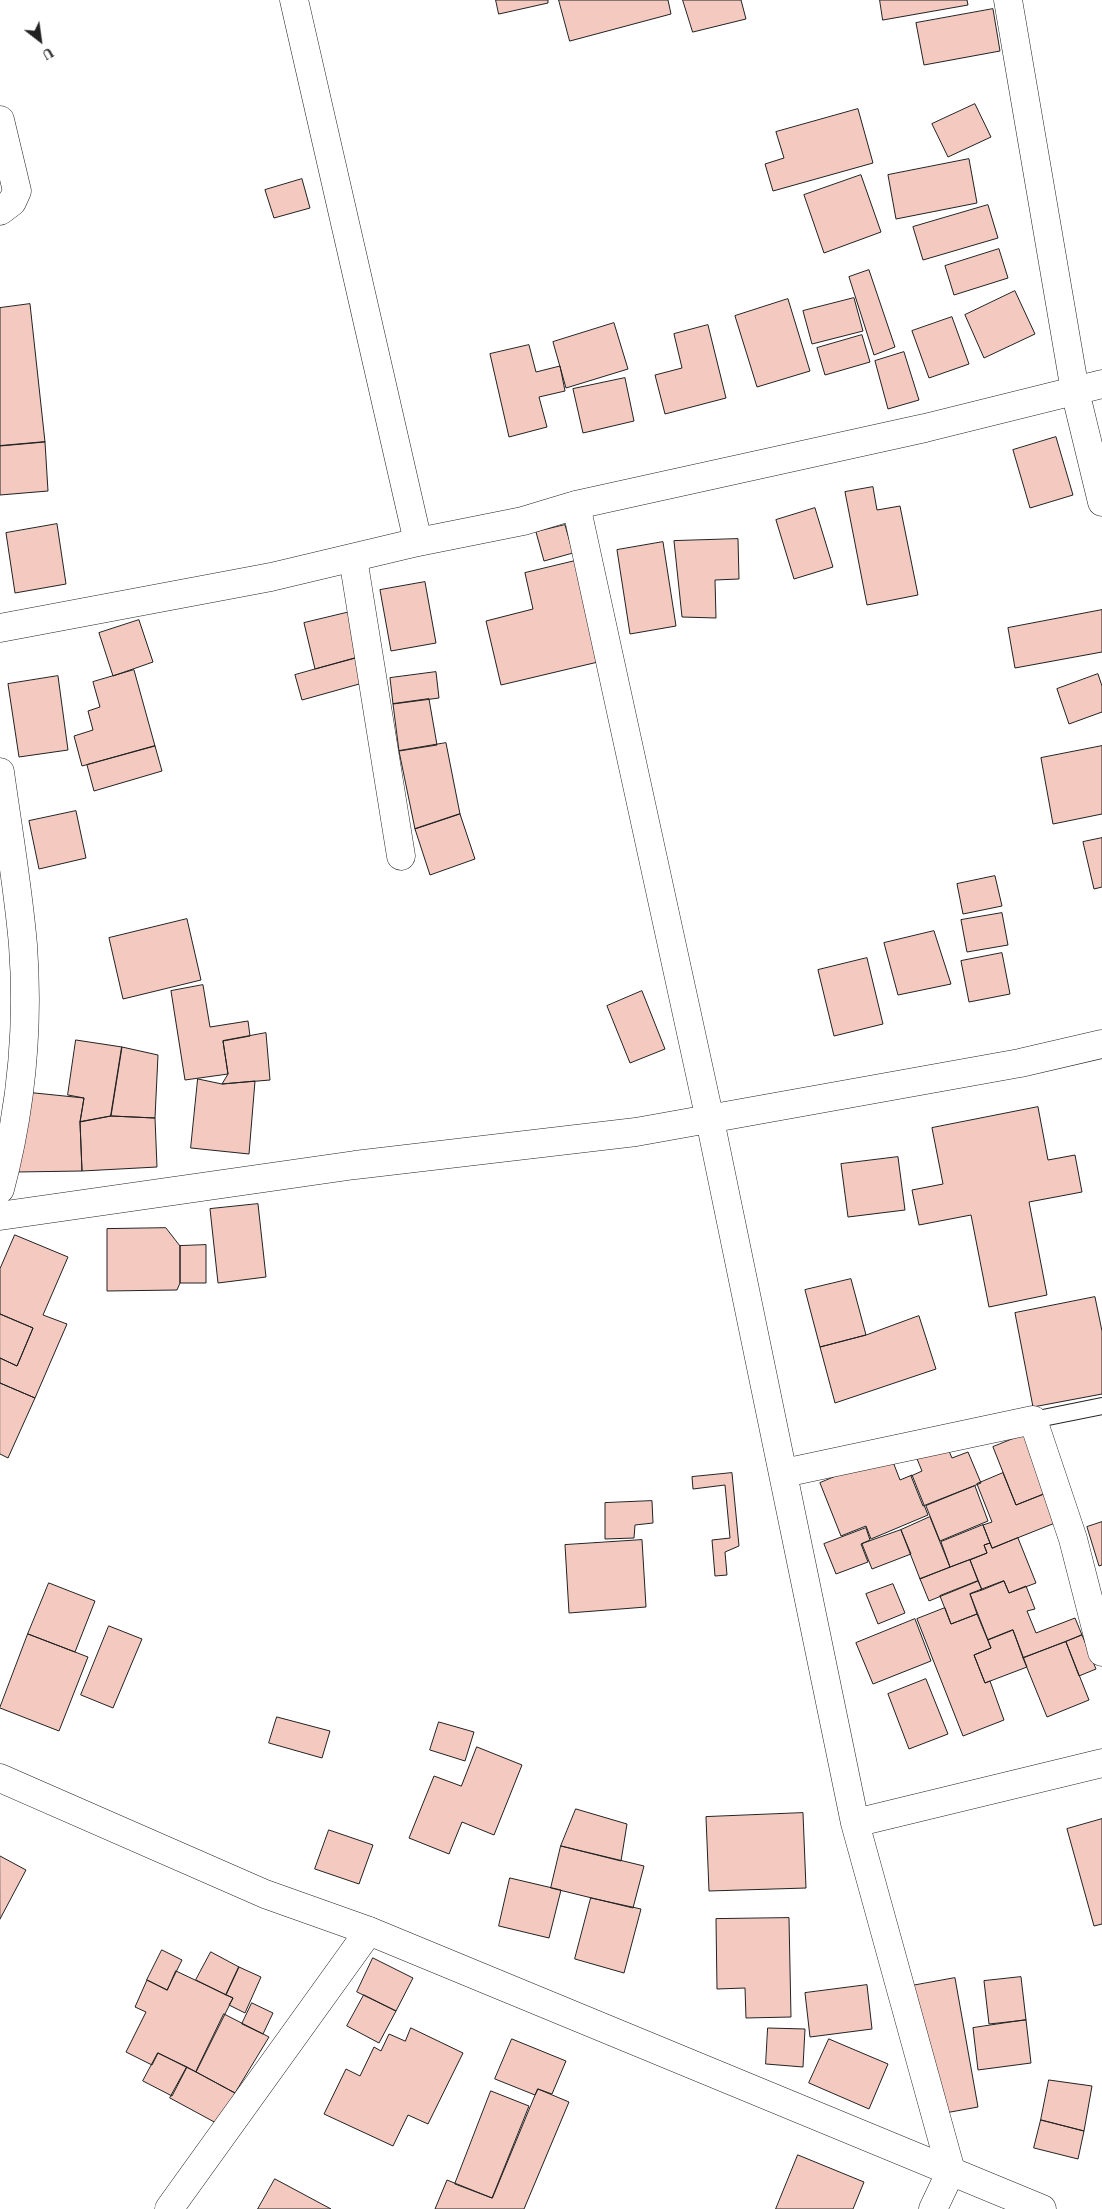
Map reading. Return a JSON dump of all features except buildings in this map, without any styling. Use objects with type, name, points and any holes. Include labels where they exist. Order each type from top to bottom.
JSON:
[{"type":"street","points":[[294,0],[418,542]]},
{"type":"street","points":[[1008,0],[1075,391],[1102,502]]},
{"type":"street","points":[[0,120],[17,192],[12,202],[0,211]]},
{"type":"street","points":[[0,628],[271,578],[418,542],[523,521],[576,505],[925,428],[1102,384]]},
{"type":"street","points":[[576,505],[710,1120],[855,1823],[951,2171],[933,2209]]},
{"type":"street","points":[[353,558],[401,856]]},
{"type":"street","points":[[0,772],[23,945],[25,1006],[22,1069],[16,1114],[0,1189]]},
{"type":"street","points":[[0,1216],[355,1165],[636,1132],[1020,1063],[1102,1044]]},
{"type":"street","points":[[784,1473],[1034,1420],[1073,1539],[1102,1652]]},
{"type":"street","points":[[855,1823],[1102,1763]]},
{"type":"street","points":[[0,1778],[265,1894],[370,1931],[1042,2209]]},
{"type":"street","points":[[169,2209],[370,1931]]},
{"type":"lane","points":[[1034,1420],[1102,1406]]}]
